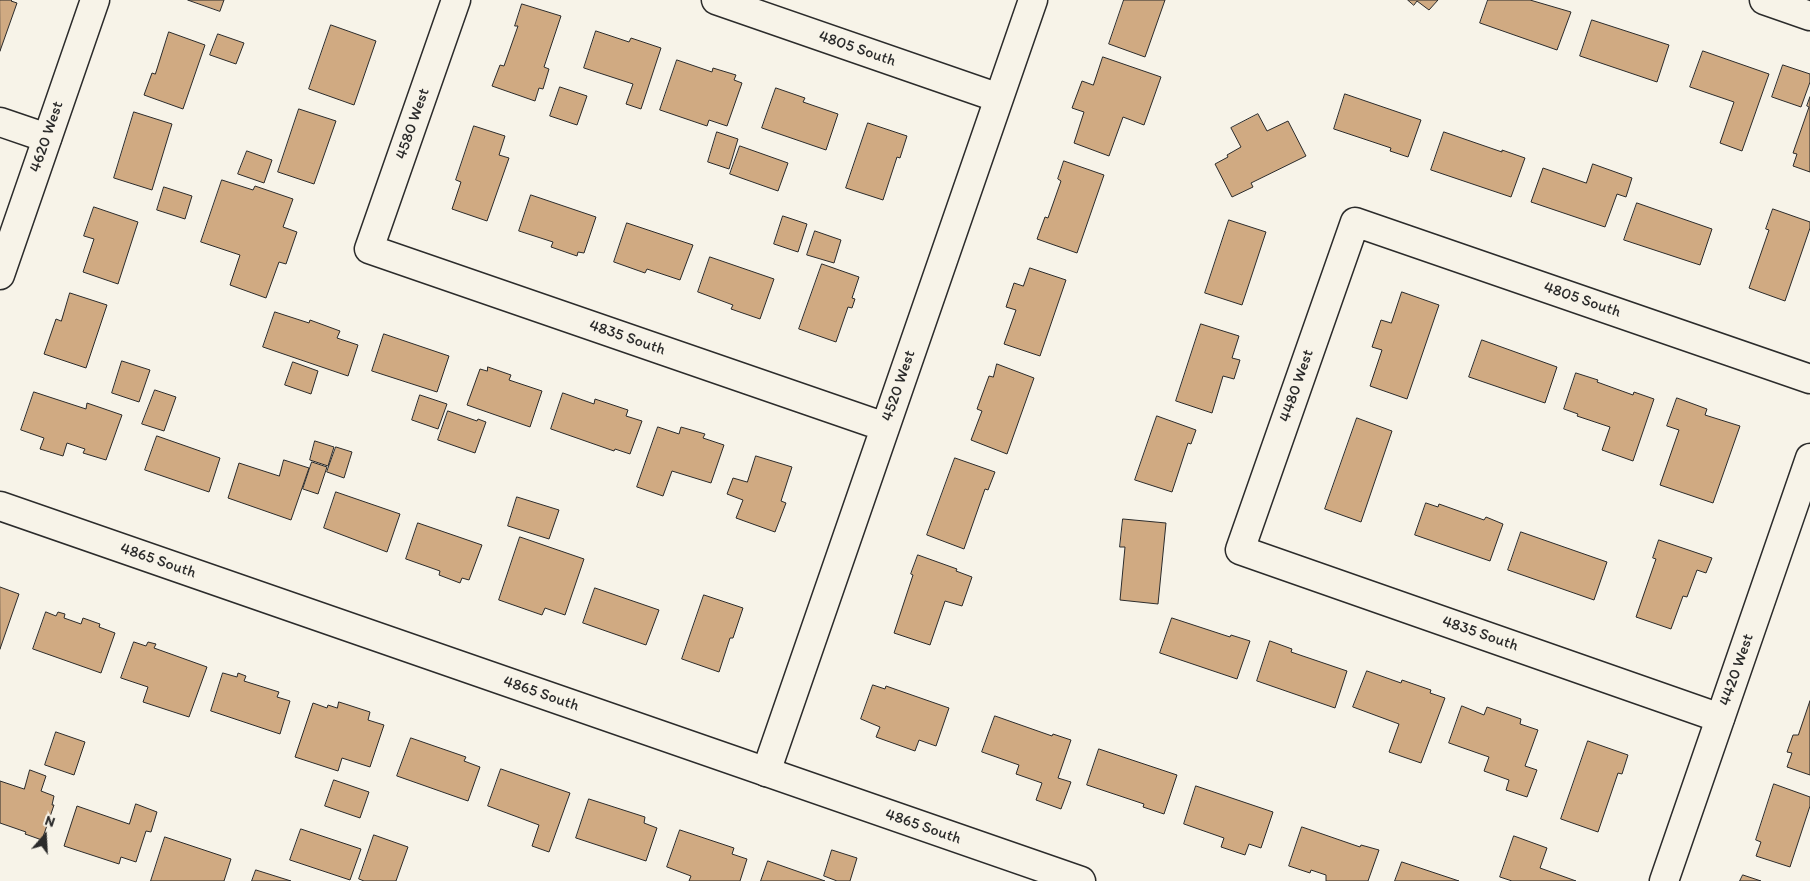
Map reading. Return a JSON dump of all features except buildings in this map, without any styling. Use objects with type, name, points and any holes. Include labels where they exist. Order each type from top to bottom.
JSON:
[{"type":"street","name":"4620 West","points":[[0,275],[95,0]]},
{"type":"street","name":"4580 West","points":[[369,249],[456,0]]},
{"type":"street","name":"4805 South","points":[[716,0],[999,98]]},
{"type":"street","name":"4520 West","points":[[766,772],[1033,0]]},
{"type":"street","points":[[1764,0],[1810,16]]},
{"type":"street","points":[[0,122],[47,138]]},
{"type":"street","name":"4805 South","points":[[1354,222],[1810,379]]},
{"type":"street","name":"4480 West","points":[[1240,550],[1354,222]]},
{"type":"street","name":"4835 South","points":[[369,249],[885,427]]},
{"type":"street","name":"4420 West","points":[[1664,881],[1810,458]]},
{"type":"street","name":"4865 South","points":[[0,506],[1082,881]]},
{"type":"street","name":"4835 South","points":[[1240,550],[1720,718]]}]
